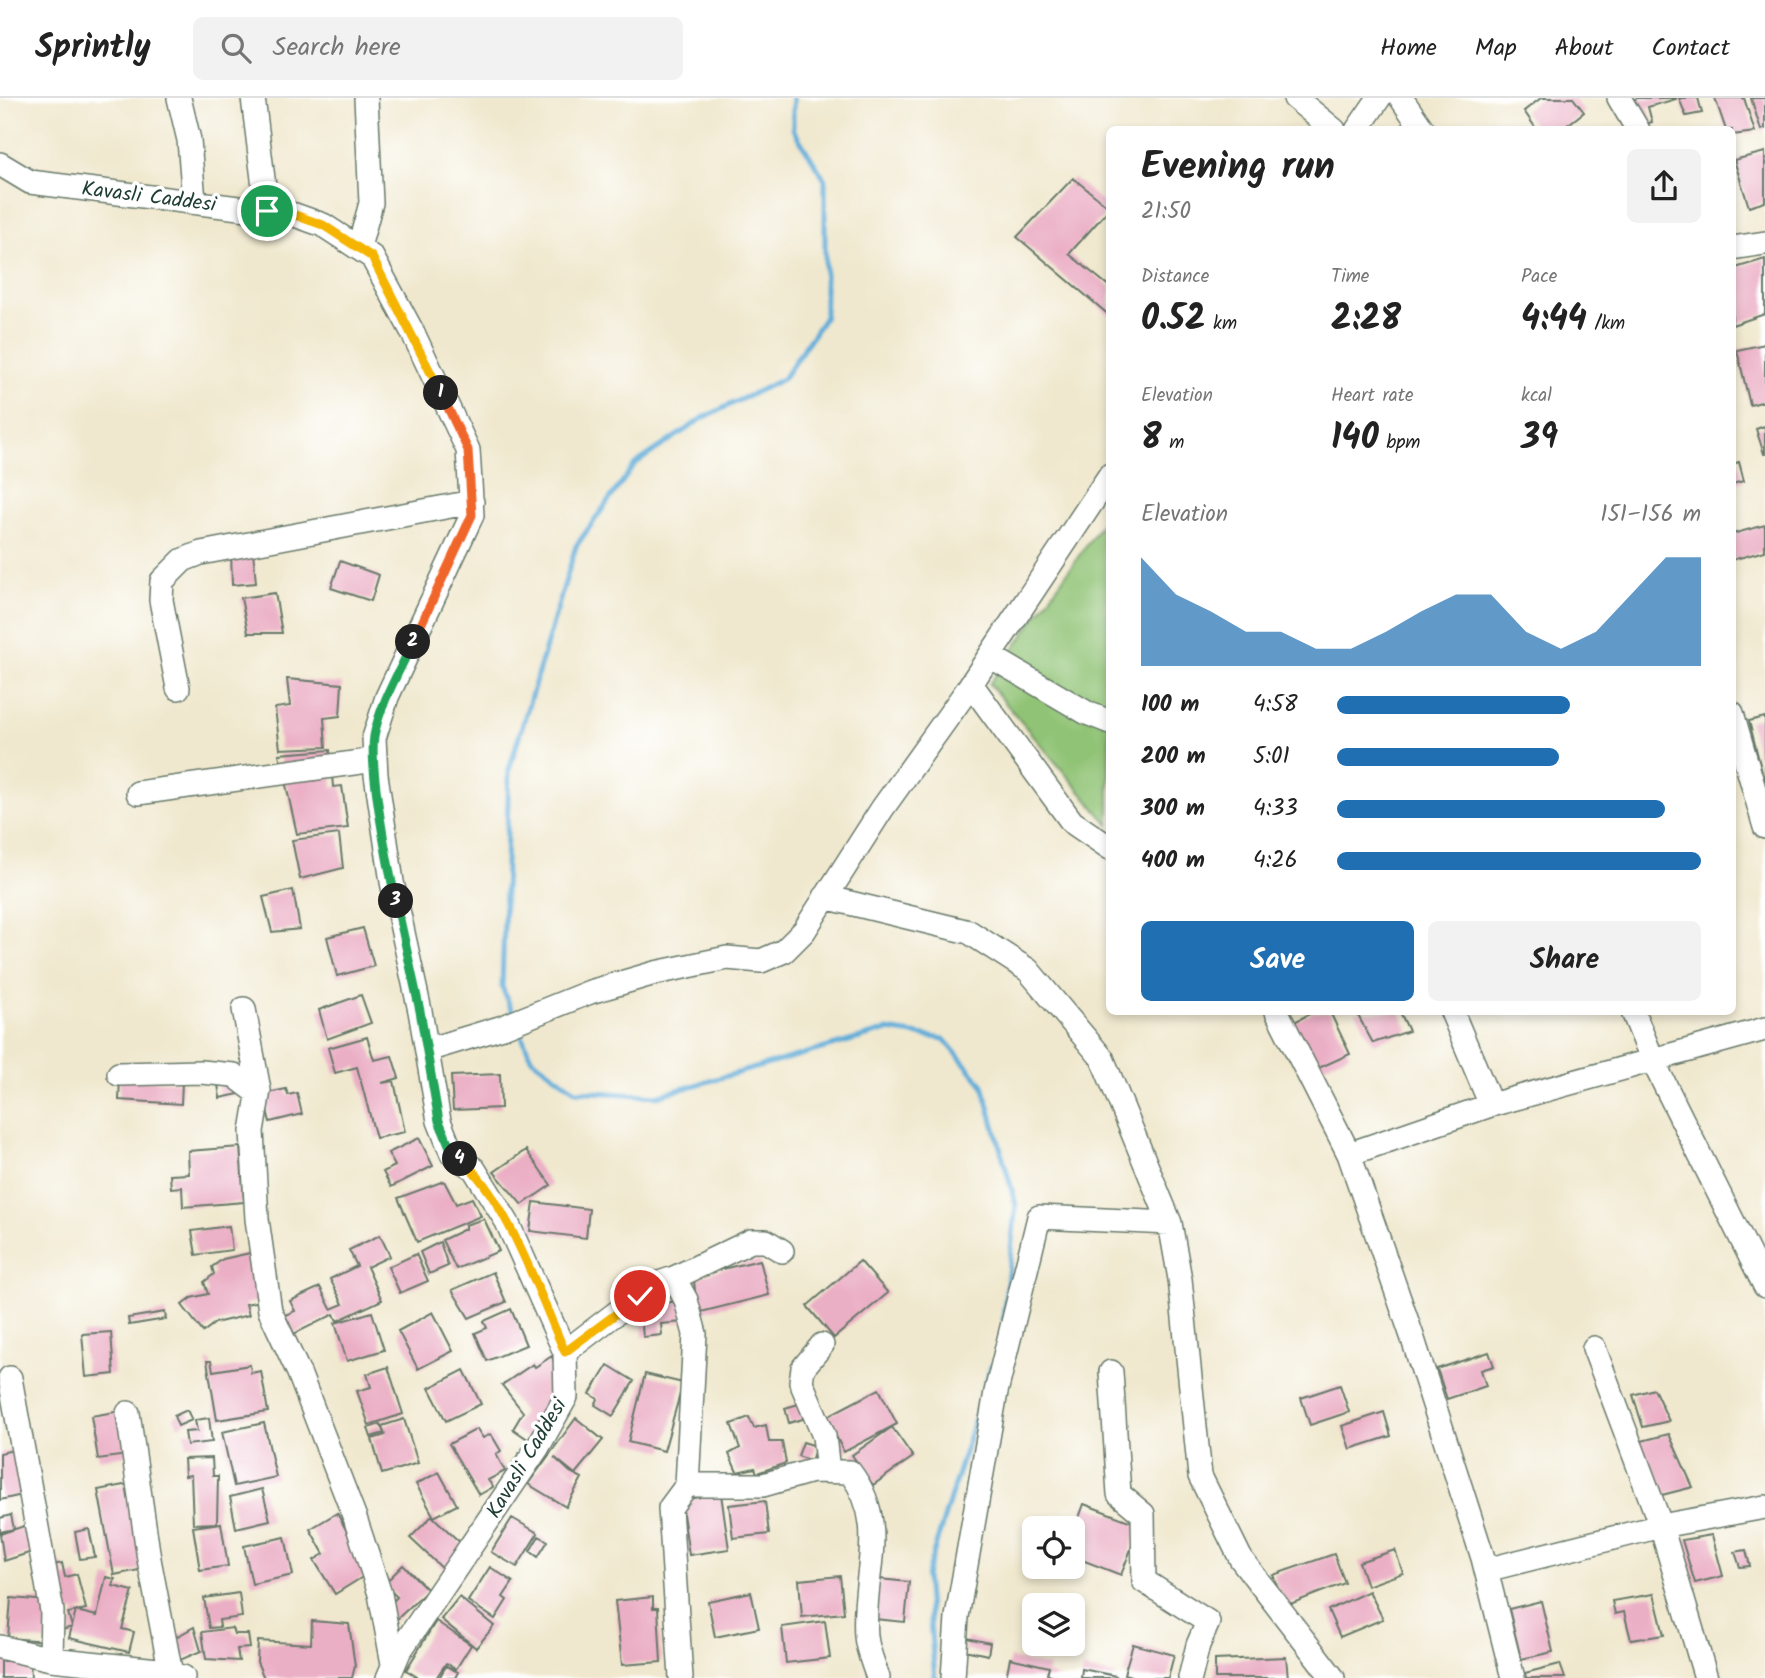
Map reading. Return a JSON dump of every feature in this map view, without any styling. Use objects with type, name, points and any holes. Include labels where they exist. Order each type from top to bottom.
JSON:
[{"type":"street","points":[[179,98],[189,140],[194,201]]},
{"type":"street","points":[[253,98],[267,211]]},
{"type":"street","points":[[359,247],[370,203],[366,98]]},
{"type":"street","points":[[1295,98],[1329,126]]},
{"type":"street","points":[[1360,126],[1379,98]]},
{"type":"street","points":[[1401,98],[1420,126]]},
{"type":"street","points":[[1624,99],[1635,126]]},
{"type":"street","name":"Kavasli Caddesi","points":[[1,166],[30,182],[295,215],[323,225],[372,257],[468,450],[472,515],[387,698],[374,738],[375,760],[392,882],[439,1121],[453,1154],[474,1169],[507,1222],[565,1352],[566,1398],[538,1447],[391,1671]]},
{"type":"street","points":[[1736,247],[1765,243]]},
{"type":"street","points":[[427,1050],[503,1027],[590,992],[655,973],[727,958],[761,961],[784,951],[804,931],[881,809],[971,684],[1106,481]]},
{"type":"street","points":[[178,688],[161,600],[162,581],[183,560],[201,553],[472,502]]},
{"type":"street","points":[[990,656],[1087,713],[1106,720]]},
{"type":"street","points":[[971,684],[1072,822],[1106,845]]},
{"type":"street","points":[[1736,727],[1765,827]]},
{"type":"street","points":[[138,793],[375,760]]},
{"type":"street","points":[[825,897],[969,932],[1028,970],[1102,1058],[1170,1223],[1180,1279],[1200,1476],[1241,1559],[1333,1678]]},
{"type":"street","points":[[244,1009],[258,1093],[252,1131],[257,1219],[270,1311],[299,1373],[355,1518],[380,1594],[391,1671]]},
{"type":"street","points":[[1278,1015],[1349,1154],[1412,1336],[1486,1570],[1513,1678]]},
{"type":"street","points":[[1453,1015],[1491,1105]]},
{"type":"street","points":[[1634,1015],[1653,1061],[1765,1286]]},
{"type":"street","points":[[1349,1154],[1491,1105],[1765,1028]]},
{"type":"street","points":[[119,1073],[234,1075],[258,1093]]},
{"type":"street","points":[[953,1678],[957,1617],[996,1392],[1039,1217],[1170,1223]]},
{"type":"street","points":[[565,1352],[653,1285],[674,1278],[751,1241],[766,1241],[782,1251]]},
{"type":"street","points":[[674,1278],[686,1300],[695,1334],[687,1485],[670,1508],[668,1520],[681,1678]]},
{"type":"street","points":[[822,1345],[803,1368],[802,1382],[824,1436],[828,1471]]},
{"type":"street","points":[[1594,1348],[1661,1526],[1706,1678]]},
{"type":"street","points":[[1111,1372],[1119,1494],[1143,1514],[1144,1581],[1208,1622],[1198,1645],[1190,1678]]},
{"type":"street","points":[[10,1378],[52,1611],[51,1659]]},
{"type":"street","points":[[0,1647],[51,1659],[178,1676],[149,1559],[128,1413]]},
{"type":"street","points":[[687,1485],[763,1485],[813,1471],[850,1472],[863,1489],[874,1523],[866,1637],[878,1678]]},
{"type":"street","points":[[1486,1570],[1661,1526],[1765,1507]]},
{"type":"green space","points":[[1106,517],[1106,821],[989,684]]},
{"type":"building","points":[[1541,98],[1573,98],[1584,112],[1566,126],[1534,126],[1524,111]]},
{"type":"building","points":[[1679,98],[1698,98],[1702,113],[1686,116]]},
{"type":"building","points":[[1715,98],[1744,98],[1755,132],[1736,134],[1736,126],[1725,126]]},
{"type":"building","points":[[1751,98],[1765,98],[1765,129],[1761,130]]},
{"type":"building","points":[[1676,99],[1648,107],[1652,122],[1642,125],[1631,100]]},
{"type":"building","points":[[1765,152],[1765,202],[1749,207],[1736,159]]},
{"type":"building","points":[[1073,178],[1106,205],[1106,212],[1069,254],[1106,284],[1106,313],[1017,237]]},
{"type":"building","points":[[1765,259],[1765,314],[1736,324],[1736,268]]},
{"type":"building","points":[[1765,344],[1765,401],[1750,405],[1737,350]]},
{"type":"building","points":[[1765,426],[1765,454],[1764,454],[1756,429]]},
{"type":"building","points":[[1739,462],[1744,481],[1736,483],[1736,463]]},
{"type":"building","points":[[1765,525],[1765,551],[1736,559],[1736,533]]},
{"type":"building","points":[[231,551],[253,551],[256,583],[232,585]]},
{"type":"building","points":[[340,561],[379,575],[371,601],[331,588]]},
{"type":"building","points":[[275,593],[282,633],[248,633],[241,598]]},
{"type":"building","points":[[287,679],[342,684],[340,716],[324,718],[326,747],[280,749],[275,708],[290,706]]},
{"type":"building","points":[[1765,717],[1765,780],[1764,780],[1749,721]]},
{"type":"building","points":[[330,750],[333,787],[342,786],[348,828],[297,834],[279,754]]},
{"type":"building","points":[[339,834],[343,868],[300,879],[292,840]]},
{"type":"building","points":[[293,890],[300,929],[272,932],[263,897]]},
{"type":"building","points":[[363,928],[374,966],[337,976],[327,937]]},
{"type":"building","points":[[361,995],[371,1023],[327,1039],[319,1010]]},
{"type":"building","points":[[1307,1015],[1331,1015],[1350,1054],[1310,1072],[1287,1026]]},
{"type":"building","points":[[1358,1015],[1401,1015],[1409,1031],[1373,1043]]},
{"type":"building","points":[[367,1037],[374,1060],[392,1056],[399,1078],[382,1083],[394,1081],[405,1132],[376,1138],[357,1067],[335,1073],[328,1048]]},
{"type":"building","points":[[500,1074],[501,1108],[453,1110],[451,1076]]},
{"type":"building","points":[[120,1078],[182,1082],[181,1104],[119,1100]]},
{"type":"building","points":[[236,1081],[239,1094],[220,1098],[218,1084]]},
{"type":"building","points":[[286,1089],[288,1095],[297,1093],[302,1114],[270,1122],[263,1094]]},
{"type":"building","points":[[419,1138],[433,1166],[391,1187],[383,1172],[395,1166],[388,1153]]},
{"type":"building","points":[[240,1147],[244,1202],[183,1207],[182,1187],[171,1188],[170,1175],[189,1174],[188,1151]]},
{"type":"building","points":[[526,1150],[551,1185],[522,1205],[494,1172]]},
{"type":"building","points":[[444,1181],[456,1204],[472,1198],[481,1216],[417,1242],[398,1198]]},
{"type":"building","points":[[534,1202],[589,1209],[586,1238],[530,1231]]},
{"type":"building","points":[[484,1219],[499,1251],[456,1269],[442,1240],[465,1229],[465,1225]]},
{"type":"building","points":[[229,1226],[232,1250],[196,1255],[192,1231]]},
{"type":"building","points":[[380,1235],[390,1256],[367,1267],[382,1300],[337,1321],[334,1314],[294,1334],[285,1315],[295,1311],[290,1301],[320,1287],[331,1309],[343,1304],[330,1279],[357,1266],[349,1250]]},
{"type":"building","points":[[440,1242],[448,1266],[429,1274],[420,1252]]},
{"type":"building","points":[[250,1253],[269,1299],[246,1304],[249,1315],[215,1323],[203,1332],[182,1305],[191,1298],[208,1294],[204,1282],[214,1274],[212,1267],[223,1259]]},
{"type":"building","points":[[416,1254],[428,1281],[400,1293],[388,1267]]},
{"type":"building","points":[[760,1260],[769,1295],[697,1313],[694,1280],[714,1271]]},
{"type":"building","points":[[860,1261],[888,1293],[834,1338],[807,1306]]},
{"type":"building","points":[[493,1272],[506,1302],[469,1318],[452,1290]]},
{"type":"building","points":[[681,1301],[683,1322],[661,1324],[662,1335],[643,1337],[640,1305]]},
{"type":"building","points":[[511,1309],[526,1345],[487,1361],[475,1333],[487,1328],[484,1321]]},
{"type":"building","points":[[165,1312],[166,1319],[129,1325],[128,1318]]},
{"type":"building","points":[[372,1312],[384,1350],[347,1361],[335,1323]]},
{"type":"building","points":[[433,1312],[453,1351],[418,1369],[398,1331]]},
{"type":"building","points":[[111,1332],[114,1374],[86,1377],[82,1334]]},
{"type":"building","points":[[1489,1352],[1494,1366],[1481,1370],[1486,1386],[1447,1399],[1437,1369]]},
{"type":"building","points":[[552,1356],[560,1384],[548,1411],[534,1422],[539,1424],[529,1440],[513,1429],[523,1412],[502,1385],[533,1364],[535,1367]]},
{"type":"building","points":[[207,1361],[211,1361],[213,1371],[250,1365],[251,1373],[261,1371],[268,1412],[217,1420]]},
{"type":"building","points":[[608,1365],[634,1381],[613,1416],[595,1405],[598,1399],[590,1394]]},
{"type":"building","points":[[388,1367],[403,1414],[369,1425],[357,1391],[371,1387],[367,1374]]},
{"type":"building","points":[[464,1370],[481,1404],[446,1421],[429,1388]]},
{"type":"building","points":[[645,1374],[683,1383],[664,1451],[628,1442]]},
{"type":"building","points":[[1340,1385],[1349,1412],[1310,1425],[1301,1398]]},
{"type":"building","points":[[879,1389],[897,1424],[844,1452],[826,1417]]},
{"type":"building","points":[[1654,1389],[1669,1421],[1643,1427],[1633,1395]]},
{"type":"building","points":[[802,1403],[806,1418],[789,1423],[785,1408]]},
{"type":"building","points":[[187,1410],[192,1420],[178,1426],[174,1416]]},
{"type":"building","points":[[121,1411],[128,1455],[98,1459],[91,1416]]},
{"type":"building","points":[[1384,1412],[1391,1436],[1350,1449],[1342,1426]]},
{"type":"building","points":[[749,1417],[754,1428],[766,1425],[769,1442],[782,1442],[786,1463],[757,1473],[755,1468],[737,1472],[729,1454],[740,1448],[731,1424]]},
{"type":"building","points":[[209,1418],[212,1442],[187,1445],[185,1432],[197,1431],[195,1420]]},
{"type":"building","points":[[576,1418],[603,1440],[575,1474],[554,1457],[570,1472],[582,1478],[566,1507],[528,1484]]},
{"type":"building","points":[[404,1419],[418,1463],[382,1474],[372,1439],[385,1435],[382,1426]]},
{"type":"building","points":[[264,1423],[276,1477],[234,1486],[222,1432]]},
{"type":"building","points":[[380,1424],[384,1433],[371,1437],[368,1428]]},
{"type":"building","points":[[892,1427],[913,1457],[873,1485],[852,1455]]},
{"type":"building","points":[[477,1429],[483,1438],[491,1434],[501,1451],[496,1454],[505,1471],[488,1480],[493,1487],[479,1495],[449,1444]]},
{"type":"building","points":[[1669,1434],[1693,1487],[1654,1497],[1634,1443]]},
{"type":"building","points":[[803,1442],[816,1446],[811,1461],[798,1456]]},
{"type":"building","points":[[18,1449],[27,1494],[0,1500],[0,1453]]},
{"type":"building","points":[[212,1458],[213,1476],[218,1476],[217,1523],[193,1524],[191,1475],[185,1476],[184,1459]]},
{"type":"building","points":[[439,1472],[457,1505],[434,1517],[416,1484]]},
{"type":"building","points":[[129,1484],[144,1569],[114,1575],[98,1490]]},
{"type":"building","points":[[262,1489],[270,1520],[236,1528],[230,1497]]},
{"type":"building","points":[[721,1494],[729,1549],[689,1555],[681,1500]]},
{"type":"building","points":[[765,1501],[769,1534],[733,1538],[729,1505]]},
{"type":"building","points":[[1084,1504],[1140,1525],[1121,1575],[1085,1561],[1085,1516],[1080,1516]]},
{"type":"building","points":[[337,1513],[369,1573],[335,1594],[314,1560],[324,1554],[310,1529]]},
{"type":"building","points":[[11,1515],[14,1529],[0,1532],[0,1518]]},
{"type":"building","points":[[432,1516],[466,1548],[444,1570],[410,1538]]},
{"type":"building","points":[[512,1518],[538,1533],[517,1567],[491,1552]]},
{"type":"building","points":[[221,1523],[228,1566],[200,1570],[193,1527]]},
{"type":"building","points":[[27,1525],[35,1551],[4,1561],[0,1534]]},
{"type":"building","points":[[89,1529],[95,1557],[80,1559],[75,1532]]},
{"type":"building","points":[[1712,1535],[1723,1576],[1695,1583],[1682,1540]]},
{"type":"building","points":[[539,1536],[548,1541],[538,1557],[530,1551]]},
{"type":"building","points":[[285,1537],[293,1575],[252,1584],[244,1546]]},
{"type":"building","points":[[1395,1550],[1403,1573],[1367,1586],[1359,1562]]},
{"type":"building","points":[[1746,1550],[1750,1566],[1740,1567],[1735,1552]]},
{"type":"building","points":[[1334,1554],[1345,1583],[1285,1606],[1273,1575]]},
{"type":"building","points":[[62,1563],[65,1577],[77,1574],[86,1609],[68,1613],[72,1627],[62,1630],[46,1567]]},
{"type":"building","points":[[403,1565],[428,1590],[395,1621],[386,1609],[397,1597],[384,1584]]},
{"type":"building","points":[[490,1567],[513,1582],[503,1597],[507,1600],[495,1619],[468,1601]]},
{"type":"building","points":[[840,1576],[844,1613],[802,1617],[799,1580]]},
{"type":"building","points":[[106,1577],[115,1579],[113,1586],[133,1591],[122,1629],[134,1632],[129,1652],[69,1638],[76,1611],[97,1616]]},
{"type":"building","points":[[879,1579],[909,1582],[905,1622],[875,1619]]},
{"type":"building","points":[[1369,1591],[1383,1619],[1340,1637],[1328,1610]]},
{"type":"building","points":[[751,1592],[759,1628],[715,1637],[708,1601]]},
{"type":"building","points":[[239,1593],[242,1617],[219,1620],[220,1627],[209,1628],[204,1598]]},
{"type":"building","points":[[1654,1594],[1664,1635],[1631,1640],[1624,1612],[1615,1614],[1612,1601]]},
{"type":"building","points":[[459,1597],[494,1626],[476,1648],[441,1619]]},
{"type":"building","points":[[653,1597],[653,1608],[658,1608],[661,1662],[622,1665],[615,1601]]},
{"type":"building","points":[[11,1598],[49,1601],[46,1641],[8,1638]]},
{"type":"building","points":[[1541,1601],[1553,1652],[1521,1659],[1509,1609]]},
{"type":"building","points":[[312,1621],[349,1624],[355,1666],[352,1678],[264,1678],[257,1662],[258,1641],[311,1644]]},
{"type":"building","points":[[436,1621],[471,1645],[456,1669],[446,1663],[436,1678],[419,1678],[406,1670]]},
{"type":"building","points":[[825,1621],[830,1658],[786,1663],[782,1627]]},
{"type":"building","points":[[194,1627],[201,1651],[178,1661],[171,1640]]},
{"type":"building","points":[[232,1628],[234,1634],[248,1634],[250,1648],[237,1649],[239,1661],[206,1659],[202,1632]]},
{"type":"building","points":[[967,1638],[990,1643],[988,1655],[964,1650]]},
{"type":"building","points":[[1133,1644],[1174,1655],[1168,1678],[1138,1678],[1124,1674]]},
{"type":"building","points":[[1286,1657],[1288,1678],[1215,1678],[1215,1660]]},
{"type":"building","points":[[1010,1658],[1049,1667],[1047,1674],[1061,1678],[1006,1678]]},
{"type":"building","points":[[1,1661],[30,1661],[31,1678],[1,1678]]},
{"type":"building","points":[[1560,1664],[1565,1678],[1526,1678],[1525,1673]]},
{"type":"building","points":[[446,1666],[458,1672],[455,1678],[439,1678]]},
{"type":"building","points":[[1082,1669],[1116,1676],[1081,1678]]},
{"type":"waterway","points":[[515,1018],[502,987],[509,770],[576,546],[635,464],[703,418],[783,379],[825,317],[825,180],[793,129],[793,98]]},
{"type":"waterway","points":[[518,1027],[531,1058],[576,1091],[657,1096],[888,1030],[944,1039],[983,1085],[1016,1205],[1003,1319]]},
{"type":"waterway","points":[[935,1678],[926,1577],[991,1366]]},
{"type":"route","points":[[267,211],[295,215],[323,225],[372,257],[413,333],[468,450],[472,515],[387,698],[374,738],[376,775],[392,882],[420,1011],[439,1121],[453,1154],[474,1169],[507,1222],[565,1352],[640,1296]]}]
